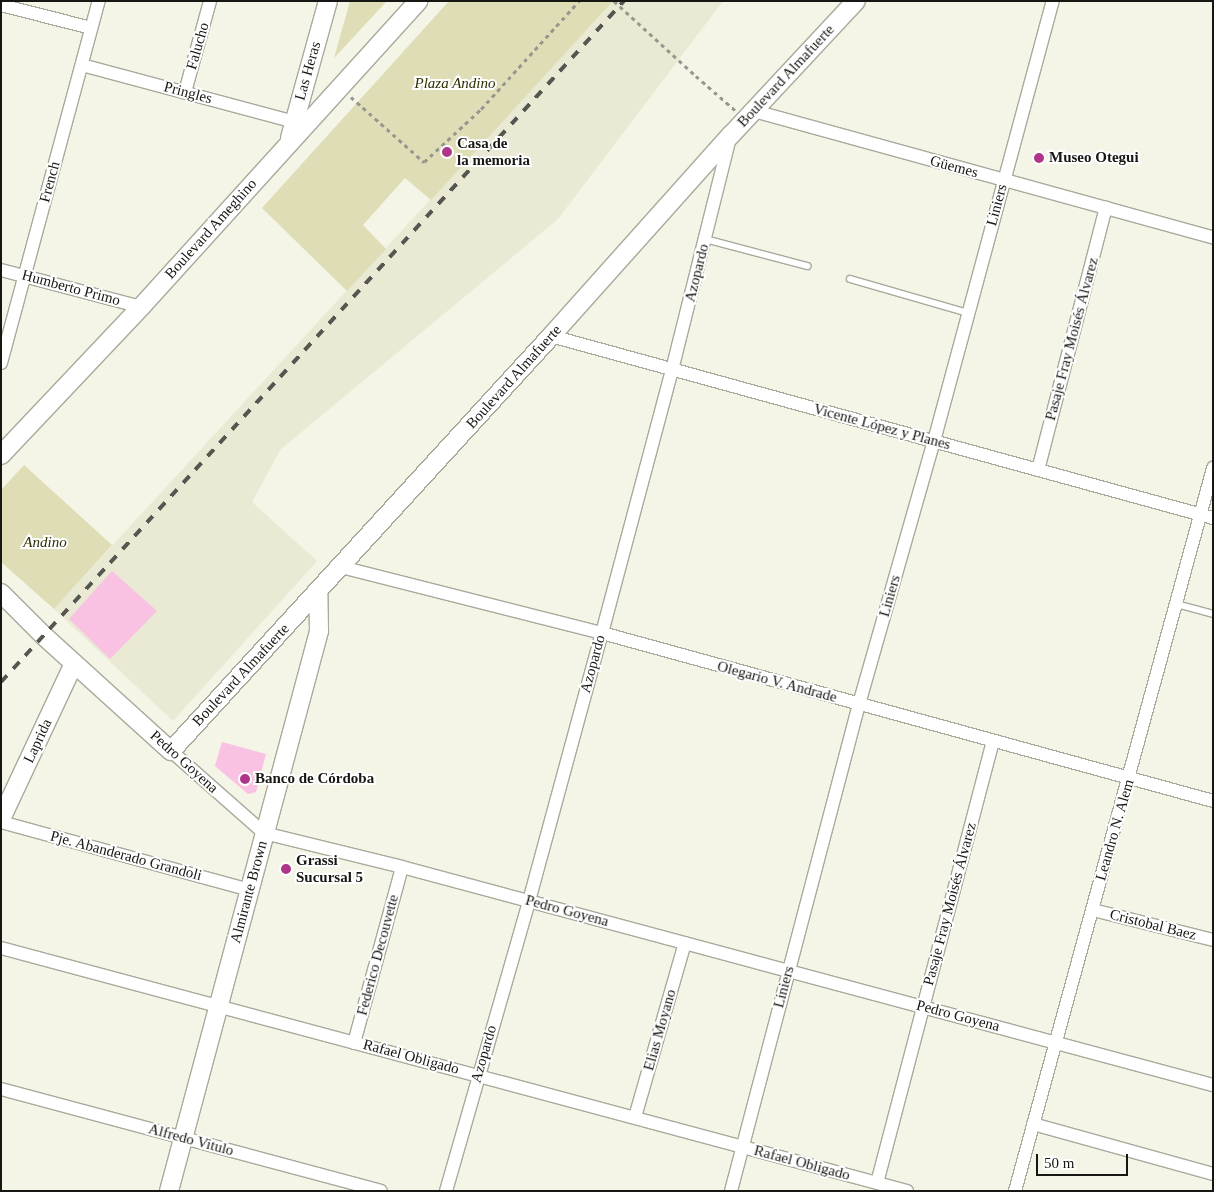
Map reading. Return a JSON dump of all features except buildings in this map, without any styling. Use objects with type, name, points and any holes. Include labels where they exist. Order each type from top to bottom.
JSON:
[{"type":"main road","name":"Las Heras","points":[[290,142],[328,1]]},
{"type":"main road","name":"Boulevard Ameghino","points":[[1,454],[141,307],[418,1]]},
{"type":"main road","name":"Boulevard Almafuerte","points":[[171,751],[551,336],[731,135],[856,1]]},
{"type":"main road","name":"Almirante Brown","points":[[169,1191],[319,631],[318,592]]},
{"type":"main road","name":"Pedro Goyena","points":[[1,593],[74,663],[171,751]]},
{"type":"main road","name":"Laprida","points":[[1,821],[74,663]]},
{"type":"street","name":"French","points":[[1,364],[99,1]]},
{"type":"street","name":"Falucho","points":[[185,92],[210,1]]},
{"type":"street","name":"Liniers","points":[[731,1191],[859,704],[934,441],[1053,1]]},
{"type":"street","points":[[1,5],[92,28]]},
{"type":"street","name":"Pringles","points":[[82,65],[294,122]]},
{"type":"street","name":"Güemes","points":[[750,116],[1004,180],[1213,238]]},
{"type":"street","name":"Azopardo","points":[[446,1191],[529,901],[602,633],[672,370],[731,135]]},
{"type":"street","name":"Pasaje Fray Moisés Álvarez","points":[[1038,470],[1106,208]]},
{"type":"street","name":"Humberto Primo","points":[[1,270],[141,307]]},
{"type":"street","name":"Vicente López y Planes","points":[[551,336],[1213,518]]},
{"type":"street","name":"Leandro N. Alem","points":[[1015,1191],[1213,468]]},
{"type":"street","name":"Olegario V. Andrade","points":[[340,567],[602,633],[1213,801]]},
{"type":"street","name":"Pasaje Fray Moisés Álvarez","points":[[877,1183],[993,742]]},
{"type":"street","name":"Pedro Goyena","points":[[171,751],[264,833],[402,867],[1213,1085]]},
{"type":"street","name":"Pje. Abanderado Grandoli","points":[[1,821],[250,890]]},
{"type":"street","name":"Federico Decouvette","points":[[354,1043],[402,867]]},
{"type":"street","name":"Cristobal Baez","points":[[1093,910],[1213,940]]},
{"type":"street","name":"Elias Moyano","points":[[635,1117],[685,943]]},
{"type":"street","name":"Rafael Obligado","points":[[1,948],[907,1191]]},
{"type":"street","name":"Alfredo Vitulo","points":[[1,1089],[381,1191]]},
{"type":"street","points":[[1033,1124],[1213,1174]]},
{"type":"lane","points":[[705,239],[807,266]]},
{"type":"lane","points":[[850,279],[968,312]]},
{"type":"lane","points":[[1176,604],[1213,614]]},
{"type":"path","points":[[350,96],[424,162],[481,109],[579,1]]},
{"type":"path","points":[[614,1],[696,76],[750,116]]},
{"type":"shaded area","points":[[613,1],[723,1],[558,219],[280,450],[252,502],[317,561],[173,721],[54,609]]},
{"type":"green space","points":[[350,1],[387,1],[334,58]]},
{"type":"green space","name":"Plaza Andino","points":[[449,1],[613,1],[431,200],[405,178],[363,225],[386,249],[347,291],[262,208]]},
{"type":"green space","name":"Andino","points":[[24,465],[112,545],[54,609],[1,562],[1,490]]},
{"type":"railway","points":[[1,682],[624,1]]},
{"type":"place","name":"Casa de la memoria","points":[[447,152]]},
{"type":"place","name":"Museo Otegui","points":[[1039,158]]},
{"type":"place","name":"Banco de Córdoba","points":[[245,779]]},
{"type":"place","name":"Grassi Sucursal 5","points":[[286,869]]}]
